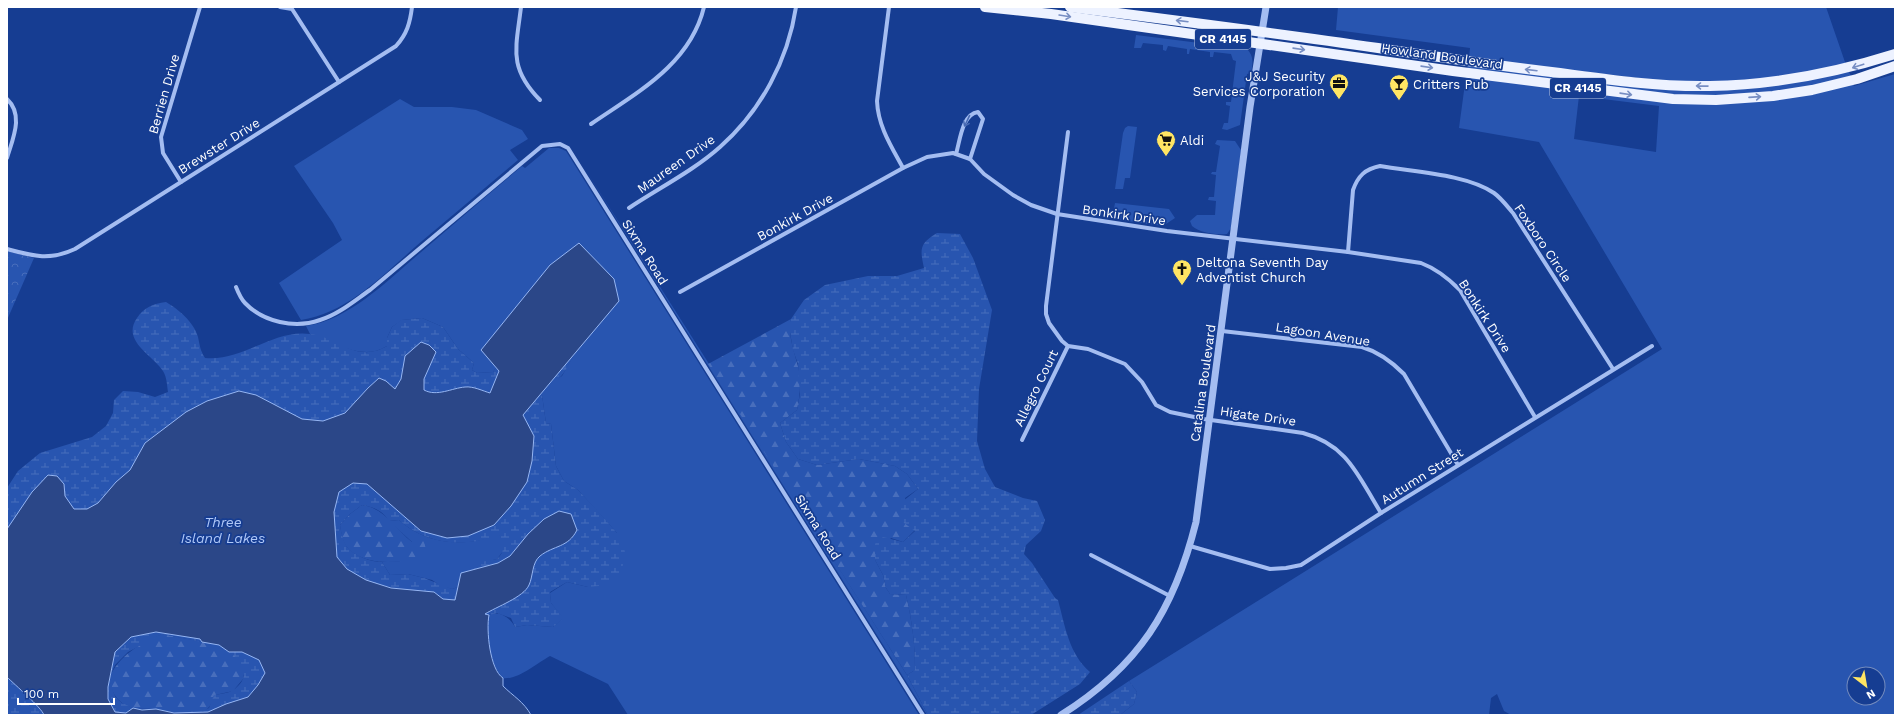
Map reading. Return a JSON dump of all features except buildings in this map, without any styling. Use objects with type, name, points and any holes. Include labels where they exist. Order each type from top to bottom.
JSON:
[{"type":"main road","name":"Howland Boulevard","points":[[985,7],[1051,14],[1461,72],[1673,99],[1716,100],[1773,96],[1812,90],[1857,79],[1895,66]]},
{"type":"main road","name":"Howland Boulevard","points":[[1070,7],[1262,31],[1456,60],[1672,86],[1712,86],[1770,82],[1848,68],[1895,54]]},
{"type":"street","name":"Berrien Drive","points":[[181,182],[163,152],[160,137],[200,7]]},
{"type":"street","points":[[280,7],[292,9],[338,82]]},
{"type":"street","name":"Brewster Drive","points":[[7,249],[38,257],[51,257],[66,253],[396,46],[403,38],[409,26],[412,7]]},
{"type":"street","points":[[520,7],[516,50],[517,66],[525,83],[540,100]]},
{"type":"street","points":[[591,124],[653,82],[676,60],[695,32],[704,7]]},
{"type":"street","name":"Maureen Drive","points":[[629,208],[700,163],[720,147],[740,127],[757,106],[775,75],[787,48],[796,7]]},
{"type":"street","points":[[889,7],[877,101],[877,114],[885,136],[903,168]]},
{"type":"street","name":"Catalina Boulevard","points":[[1061,715],[1086,699],[1122,669],[1148,636],[1171,596],[1184,566],[1190,546],[1196,522],[1266,7]]},
{"type":"street","points":[[7,99],[11,103],[17,116],[17,125],[7,158]]},
{"type":"street","points":[[956,154],[966,120],[971,114],[978,112],[983,120],[970,159]]},
{"type":"street","points":[[1068,132],[1046,314],[1056,334],[1068,346]]},
{"type":"street","name":"Sixma Road","points":[[236,287],[244,303],[267,318],[279,323],[294,324],[319,321],[340,310],[370,290],[542,146],[560,144],[568,148],[923,715]]},
{"type":"street","name":"Bonkirk Drive","points":[[680,292],[903,168],[927,157],[944,153],[956,154],[970,159],[984,174],[1013,195],[1031,205],[1057,214],[1075,218],[1348,252],[1421,263],[1444,274],[1460,290],[1535,417]]},
{"type":"street","name":"Foxboro Circle","points":[[1348,252],[1353,190],[1361,174],[1372,168],[1380,166],[1455,178],[1479,184],[1495,194],[1513,213],[1613,370]]},
{"type":"street","name":"Lagoon Avenue","points":[[1222,331],[1362,347],[1373,351],[1392,362],[1404,374],[1458,465]]},
{"type":"street","name":"Higate Drive","points":[[1068,346],[1088,349],[1125,364],[1142,382],[1156,405],[1170,412],[1210,420],[1316,436],[1330,444],[1349,460],[1381,513]]},
{"type":"street","name":"Allegro Court","points":[[1022,440],[1068,346]]},
{"type":"street","name":"Autumn Street","points":[[1190,546],[1270,568],[1286,568],[1300,565],[1535,417],[1652,346]]},
{"type":"street","points":[[1091,555],[1171,596]]},
{"type":"green space","points":[[1338,7],[1826,7],[1846,65],[1770,79],[1711,83],[1672,82],[1469,58],[1470,48],[1336,30]]},
{"type":"green space","points":[[1136,35],[1247,49],[1252,57],[1252,66],[1251,73],[1247,74],[1240,125],[1227,130],[1222,129],[1224,123],[1228,123],[1230,106],[1226,105],[1226,102],[1231,102],[1236,61],[1233,60],[1231,54],[1214,52],[1213,57],[1210,57],[1210,52],[1190,49],[1189,54],[1187,54],[1187,49],[1168,46],[1166,51],[1163,50],[1163,45],[1143,43],[1141,48],[1134,48]]},
{"type":"green space","points":[[1468,65],[1673,89],[1849,72],[1851,76],[1811,86],[1772,92],[1715,96],[1673,96],[1467,69]]},
{"type":"green space","points":[[1895,74],[1895,715],[1511,715],[1504,711],[1497,694],[1491,698],[1489,715],[1120,715],[1134,704],[1137,692],[1129,681],[1662,349],[1539,142],[1459,128],[1466,76],[1674,103],[1853,83],[1854,86]],"holes":[[[1579,96],[1659,106],[1656,152],[1574,139]]]},
{"type":"green space","points":[[400,99],[414,107],[452,107],[476,110],[522,130],[528,139],[510,150],[518,160],[366,289],[335,309],[319,316],[301,320],[279,283],[342,240],[333,223],[294,166]]},
{"type":"green space","points":[[1128,126],[1137,127],[1130,178],[1125,178],[1123,189],[1115,189],[1123,133],[1125,128]]},
{"type":"green space","points":[[1217,140],[1235,141],[1241,150],[1231,228],[1227,234],[1213,234],[1204,232],[1192,226],[1190,221],[1197,215],[1215,215],[1216,201],[1208,200],[1209,197],[1214,197],[1216,175],[1211,174],[1212,172],[1216,172],[1220,146],[1215,144]]},
{"type":"green space","points":[[549,148],[559,148],[566,151],[919,715],[628,715],[608,684],[550,656],[527,671],[514,677],[502,678],[498,672],[494,664],[488,639],[489,615],[501,614],[515,627],[527,625],[553,627],[563,618],[551,603],[550,593],[567,582],[588,587],[617,533],[578,490],[564,481],[556,466],[551,424],[546,423],[541,388],[562,376],[575,353],[497,366],[493,372],[477,373],[472,370],[474,363],[458,349],[443,327],[422,318],[402,320],[392,327],[387,338],[387,346],[368,352],[348,349],[310,334],[306,326],[323,322],[355,306],[385,283],[522,166],[525,168]]},
{"type":"green space","points":[[585,169],[907,675],[928,715],[927,715]]},
{"type":"green space","points":[[1115,203],[1169,209],[1175,218],[1163,226],[1120,220],[1113,214]]},
{"type":"green space","points":[[937,233],[960,234],[973,258],[992,310],[979,389],[977,441],[985,469],[995,487],[1023,498],[1037,501],[1045,520],[1041,531],[1026,545],[1024,554],[1032,563],[1055,598],[1058,600],[1072,648],[1083,665],[1090,672],[1080,684],[1031,715],[928,715],[907,675],[915,670],[913,632],[906,595],[890,594],[886,588],[883,575],[875,560],[875,544],[883,537],[903,542],[915,531],[904,523],[897,506],[918,489],[907,474],[895,466],[859,459],[817,465],[798,459],[786,442],[780,423],[797,410],[800,394],[798,364],[793,350],[789,326],[791,319],[804,300],[825,285],[868,276],[897,276],[924,268],[922,248],[927,240]]},
{"type":"green space","points":[[7,251],[34,258],[7,320]]},
{"type":"green space","points":[[166,302],[180,312],[193,326],[205,358],[219,358],[232,355],[270,340],[296,334],[320,336],[356,351],[376,351],[387,346],[387,338],[392,327],[401,320],[422,318],[443,327],[458,349],[474,363],[472,370],[477,373],[493,372],[497,366],[575,353],[562,375],[554,383],[541,388],[546,423],[551,424],[556,466],[564,481],[578,490],[617,533],[625,552],[622,571],[610,585],[588,587],[567,582],[550,592],[551,603],[564,618],[553,627],[527,625],[515,627],[511,618],[497,613],[489,615],[453,602],[365,581],[339,565],[317,512],[444,392],[429,393],[404,381],[296,478],[8,527],[7,529],[7,488],[18,471],[40,453],[92,437],[106,426],[113,413],[114,400],[123,391],[138,392],[155,397],[168,392],[163,371],[140,347],[133,334],[133,326],[143,311],[153,305]],"holes":[[[362,505],[381,512],[389,521],[399,520],[421,535],[446,542],[473,542],[499,535],[503,545],[503,551],[497,559],[476,563],[467,567],[459,574],[460,581],[458,587],[452,589],[424,578],[408,574],[390,575],[382,562],[368,560],[359,556],[347,547],[343,539],[340,525],[350,514]]]},
{"type":"green space","points":[[791,319],[791,336],[800,375],[800,392],[797,410],[780,423],[786,442],[798,459],[817,465],[859,459],[895,466],[907,474],[918,489],[905,498],[915,530],[903,542],[891,538],[875,560],[883,575],[886,588],[890,594],[906,595],[913,632],[915,670],[907,675],[708,364]]},
{"type":"green space","points":[[362,505],[377,510],[412,542],[424,541],[426,550],[413,558],[396,562],[368,560],[352,552],[345,544],[340,525],[350,514]]},
{"type":"green space","points":[[399,520],[421,535],[447,542],[473,541],[499,534],[504,542],[504,550],[497,559],[492,560],[474,570],[464,578],[458,587],[452,589],[441,586],[432,580],[408,574],[390,575],[382,562],[401,561],[412,542],[389,521]]},
{"type":"green space","points":[[194,630],[202,642],[162,634],[128,652],[115,665],[109,678],[115,697],[122,703],[133,708],[123,715],[95,705],[115,644],[122,634]]},
{"type":"green space","points":[[162,634],[219,645],[238,657],[245,669],[243,679],[233,691],[215,695],[212,703],[207,709],[196,714],[182,714],[156,709],[129,707],[125,705],[118,700],[114,694],[109,678],[113,670],[131,651]]},
{"type":"green space","points":[[250,650],[269,660],[259,696],[211,715],[202,711],[209,708],[214,695],[231,691],[239,685],[242,680],[244,670],[242,665],[235,656],[229,652]]},
{"type":"green space","points":[[7,658],[75,715],[7,715]]},
{"type":"green space","points":[[1129,681],[1137,692],[1134,704],[1120,715],[1078,715]]},
{"type":"water","name":"Three Island Lakes","points":[[579,243],[614,279],[619,301],[523,415],[534,436],[532,461],[527,482],[511,506],[494,525],[468,536],[447,538],[421,531],[367,484],[353,483],[339,492],[334,512],[337,557],[347,569],[366,580],[391,588],[434,592],[443,599],[455,600],[461,573],[498,563],[510,556],[528,534],[544,519],[559,511],[571,514],[577,530],[573,536],[565,543],[545,552],[537,559],[529,585],[522,594],[485,614],[489,615],[488,630],[492,659],[499,674],[503,678],[503,686],[522,703],[531,715],[44,715],[42,711],[7,677],[7,529],[32,492],[48,475],[57,476],[64,484],[65,496],[74,509],[87,509],[98,503],[116,482],[130,470],[145,443],[186,412],[207,401],[239,391],[256,395],[302,419],[323,421],[345,413],[379,378],[386,381],[395,389],[401,379],[405,356],[421,342],[429,345],[436,352],[424,379],[424,390],[434,393],[468,387],[490,393],[499,371],[481,350],[550,265]],"holes":[[[156,632],[200,639],[202,642],[219,645],[229,652],[242,652],[259,660],[265,673],[258,685],[248,697],[208,712],[174,713],[156,709],[142,710],[133,708],[126,713],[115,712],[108,699],[108,687],[115,652],[131,637]]]},
{"type":"place","name":"J&J Security Services Corporation","points":[[1339,100]]},
{"type":"place","name":"Critters Pub","points":[[1399,101]]},
{"type":"place","name":"Aldi","points":[[1166,157]]},
{"type":"place","name":"Deltona Seventh Day Adventist Church","points":[[1182,286]]}]
